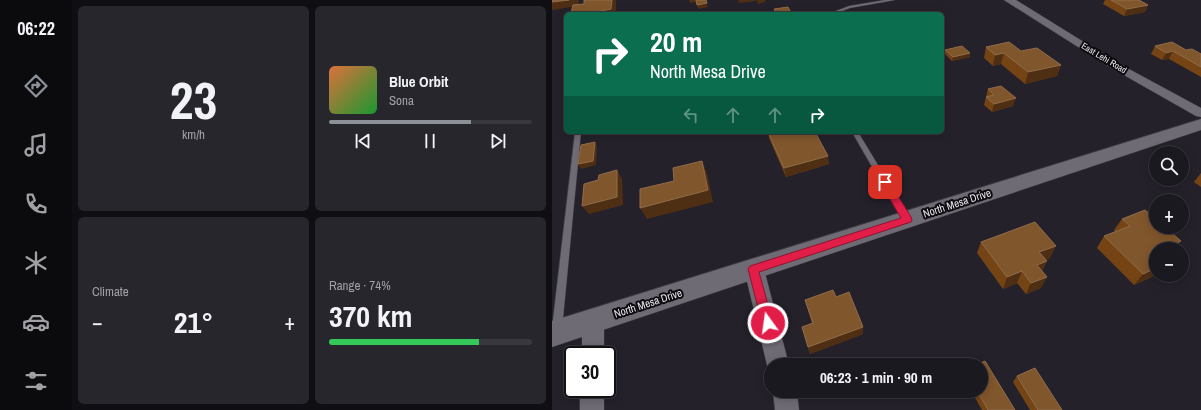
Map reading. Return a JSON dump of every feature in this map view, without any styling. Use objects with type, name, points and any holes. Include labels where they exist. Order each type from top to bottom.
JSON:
[{"type":"street","name":"East Lehi Road","points":[[1008,0],[1112,64],[1201,113]]},
{"type":"street","name":"North Mesa Drive","points":[[555,333],[1201,124]]},
{"type":"street","points":[[754,269],[776,358]]},
{"type":"street","points":[[593,321],[593,346]]},
{"type":"street","points":[[592,398],[592,410]]},
{"type":"street","points":[[787,398],[787,410]]},
{"type":"lane","points":[[835,12],[849,7],[893,0]]},
{"type":"lane","points":[[555,333],[578,134]]},
{"type":"lane","points":[[856,134],[907,220]]},
{"type":"building","points":[[552,0],[569,0],[552,2]]},
{"type":"building","points":[[584,0],[612,0],[611,9],[597,12],[571,12],[573,5],[584,4]]},
{"type":"building","points":[[696,0],[706,0],[707,3],[697,5]]},
{"type":"building","points":[[1111,0],[1139,0],[1148,5],[1127,9]]},
{"type":"building","points":[[788,7],[790,12],[776,12],[774,9]]},
{"type":"building","points":[[1009,42],[1021,51],[1037,48],[1061,65],[1028,72],[1004,53],[995,55],[986,47]]},
{"type":"building","points":[[1172,42],[1186,50],[1192,49],[1201,54],[1201,67],[1173,51],[1166,53],[1155,46]]},
{"type":"building","points":[[962,46],[970,53],[953,57],[945,50]]},
{"type":"building","points":[[1001,86],[1016,98],[994,104],[986,97],[994,95],[988,89]]},
{"type":"building","points":[[769,134],[816,134],[828,156],[784,168]]},
{"type":"building","points":[[595,142],[593,161],[578,164],[581,145]]},
{"type":"building","points":[[702,161],[708,190],[640,208],[640,189],[674,181],[673,168]]},
{"type":"building","points":[[617,170],[617,197],[582,206],[584,184],[598,180],[599,175]]},
{"type":"building","points":[[1145,210],[1149,213],[1149,234],[1173,234],[1181,241],[1149,242],[1149,271],[1143,274],[1104,236],[1130,226],[1122,219]]},
{"type":"building","points":[[1035,222],[1056,246],[1039,252],[1047,261],[1037,265],[1047,277],[1031,283],[1022,271],[1007,277],[981,242]]},
{"type":"building","points":[[833,290],[836,297],[849,292],[863,327],[808,347],[802,327],[813,323],[805,300]]},
{"type":"building","points":[[988,366],[1015,410],[988,410],[981,398],[988,398]]},
{"type":"building","points":[[1035,368],[1062,410],[1038,410],[1017,376]]},
{"type":"route","points":[[768,323],[754,269],[907,220],[885,182]]}]
